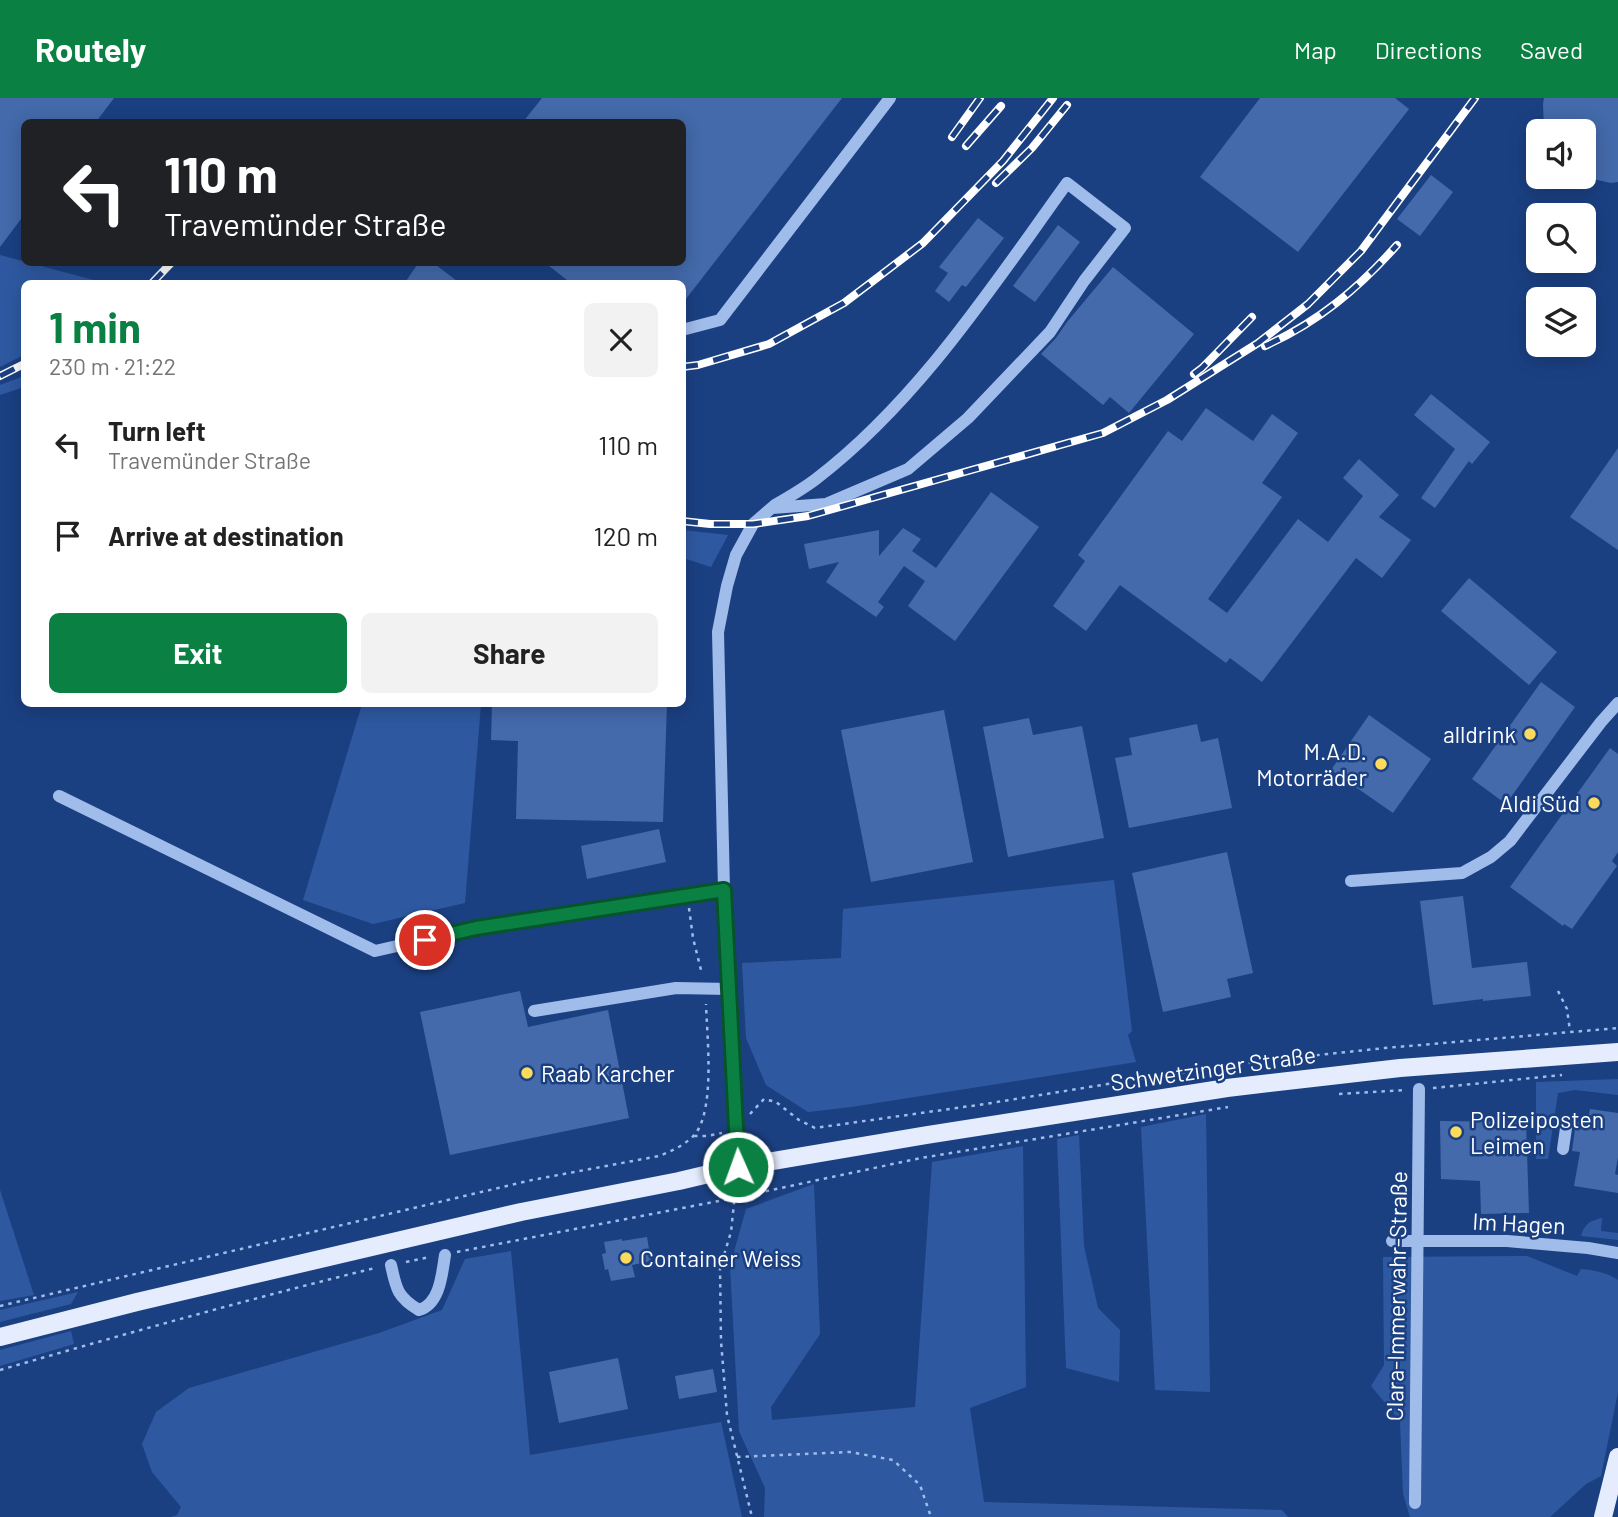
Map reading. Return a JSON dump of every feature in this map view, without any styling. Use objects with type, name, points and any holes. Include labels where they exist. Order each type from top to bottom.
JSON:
[{"type":"main road","name":"Schwetzinger Straße","points":[[0,1337],[136,1301],[508,1215],[738,1167],[1227,1088],[1400,1068],[1618,1052]]},
{"type":"main road","points":[[1603,1517],[1618,1457]]},
{"type":"street","points":[[686,329],[720,320],[890,98]]},
{"type":"street","points":[[738,1167],[724,890],[719,632],[727,586],[736,555],[753,524],[772,508],[815,480],[869,433],[918,382],[1067,183],[1125,228],[1084,281],[1050,332],[968,418],[908,469],[826,504],[772,508]]},
{"type":"street","points":[[1351,881],[1462,873],[1491,857],[1510,841],[1601,722],[1618,704]]},
{"type":"street","points":[[59,796],[375,951],[476,928],[724,890]]},
{"type":"street","points":[[534,1011],[676,988],[729,989]]},
{"type":"street","name":"Clara-Immerwahr-Straße","points":[[1415,1503],[1419,1089]]},
{"type":"street","points":[[1563,1149],[1567,1121]]},
{"type":"street","name":"Im Hagen","points":[[1392,1241],[1507,1241],[1618,1253]]},
{"type":"street","points":[[391,1265],[396,1286],[404,1302],[419,1310],[427,1308],[434,1300],[445,1255]]},
{"type":"path","points":[[0,1306],[532,1180],[659,1156],[684,1143],[694,1136],[702,1123],[708,1075],[706,988],[687,895]]},
{"type":"path","points":[[1558,991],[1567,1009],[1570,1031]]},
{"type":"path","points":[[694,1136],[720,1134],[736,1126],[764,1100],[776,1102],[799,1120],[815,1128],[1271,1060],[1618,1028]]},
{"type":"path","points":[[1336,1094],[1566,1075]]},
{"type":"path","points":[[0,1370],[163,1323],[391,1265],[734,1198],[921,1158],[1227,1107]]},
{"type":"path","points":[[738,1167],[731,1232],[720,1268],[721,1341],[727,1415],[752,1517]]},
{"type":"path","points":[[737,1457],[850,1452],[893,1460],[920,1485],[931,1517]]},
{"type":"shaded area","points":[[0,255],[21,261],[21,266],[41,266],[94,280],[21,280],[21,356],[0,367]]},
{"type":"shaded area","points":[[21,377],[21,388],[0,395],[0,385]]},
{"type":"shaded area","points":[[686,530],[728,535],[711,567],[686,559]]},
{"type":"shaded area","points":[[361,707],[481,707],[465,903],[373,924],[303,900]]},
{"type":"shaded area","points":[[1114,880],[1132,1031],[1128,1035],[1136,1062],[808,1112],[766,1085],[746,1038],[742,963],[841,958],[843,909]]},
{"type":"shaded area","points":[[1618,1079],[1618,1095],[1575,1090],[1558,1093],[1548,1159],[1536,1159],[1536,1082]]},
{"type":"shaded area","points":[[1206,1114],[1210,1392],[1155,1390],[1141,1127]]},
{"type":"shaded area","points":[[1079,1135],[1084,1246],[1098,1308],[1120,1330],[1119,1382],[1066,1368],[1057,1139]]},
{"type":"shaded area","points":[[1023,1146],[1026,1387],[970,1408],[984,1502],[1282,1510],[1288,1517],[764,1517],[765,1488],[739,1431],[730,1266],[746,1209],[814,1184],[820,1334],[771,1407],[772,1420],[915,1407],[932,1162]]},
{"type":"shaded area","points":[[0,1190],[34,1295],[0,1301]]},
{"type":"shaded area","points":[[1602,1218],[1601,1231],[1618,1233],[1618,1240],[1581,1236],[1588,1223]]},
{"type":"shaded area","points":[[511,1251],[530,1455],[721,1422],[742,1517],[171,1517],[177,1515],[181,1507],[152,1472],[142,1444],[156,1412],[189,1388],[379,1333],[442,1310],[465,1259]]},
{"type":"shaded area","points":[[1527,1256],[1577,1276],[1581,1269],[1586,1269],[1618,1280],[1618,1392],[1601,1476],[1586,1484],[1550,1517],[1410,1517],[1403,1494],[1400,1421],[1371,1386],[1384,1365],[1383,1257]]},
{"type":"shaded area","points":[[78,1292],[71,1304],[0,1322],[0,1310]]},
{"type":"shaded area","points":[[71,1331],[74,1344],[0,1366],[0,1350]]},
{"type":"building","points":[[0,98],[114,98],[98,119],[21,119],[21,219],[0,247]]},
{"type":"building","points":[[542,98],[842,98],[686,299],[686,280],[567,280],[549,266],[686,266],[686,119],[525,119]]},
{"type":"building","points":[[1260,98],[1395,98],[1409,109],[1298,252],[1200,177]]},
{"type":"building","points":[[1544,98],[1618,98],[1618,182],[1596,180],[1596,119],[1544,119]]},
{"type":"building","points":[[1431,175],[1453,192],[1420,236],[1397,219]]},
{"type":"building","points":[[978,218],[1004,238],[966,287],[962,285],[949,302],[935,291],[948,273],[939,267]]},
{"type":"building","points":[[1058,225],[1080,242],[1035,302],[1013,286]]},
{"type":"building","points":[[416,266],[437,266],[456,280],[407,280]]},
{"type":"building","points":[[1113,267],[1194,334],[1129,413],[1110,397],[1103,405],[1041,354]]},
{"type":"building","points":[[1431,394],[1490,442],[1472,464],[1469,461],[1435,508],[1421,498],[1455,449],[1414,415]]},
{"type":"building","points":[[1206,408],[1253,441],[1272,414],[1298,433],[1262,483],[1282,497],[1208,599],[1227,613],[1298,519],[1328,542],[1363,496],[1343,478],[1359,459],[1399,495],[1379,517],[1411,540],[1382,578],[1356,558],[1262,682],[1230,658],[1226,663],[1120,585],[1086,631],[1053,606],[1085,561],[1078,555],[1168,431],[1182,441]]},
{"type":"building","points":[[1618,448],[1618,550],[1570,517]]},
{"type":"building","points":[[991,492],[1039,527],[955,641],[908,606],[925,581],[904,566],[878,602],[884,607],[876,617],[826,582],[839,562],[809,569],[804,544],[879,530],[879,556],[903,528],[921,539],[912,551],[936,568]]},
{"type":"building","points":[[1469,578],[1557,652],[1529,685],[1441,611]]},
{"type":"building","name":"alldrink","points":[[1541,682],[1575,707],[1506,804],[1472,779]]},
{"type":"building","points":[[492,707],[667,707],[663,822],[516,819],[518,741],[491,740]]},
{"type":"building","points":[[944,710],[973,862],[871,882],[841,730]]},
{"type":"building","name":"M.A.D. Motorräder","points":[[1369,715],[1431,759],[1393,813],[1331,770]]},
{"type":"building","points":[[1029,718],[1033,735],[1082,726],[1104,838],[1008,857],[983,727]]},
{"type":"building","points":[[1197,724],[1201,742],[1218,738],[1232,808],[1129,828],[1115,758],[1132,755],[1129,738]]},
{"type":"building","name":"Aldi Süd","points":[[1610,748],[1618,754],[1618,852],[1612,861],[1617,866],[1572,929],[1564,924],[1563,926],[1510,887]]},
{"type":"building","points":[[659,829],[666,862],[587,879],[581,846]]},
{"type":"building","points":[[1227,852],[1253,973],[1227,979],[1231,997],[1163,1012],[1132,873]]},
{"type":"building","points":[[1463,896],[1472,968],[1527,962],[1531,996],[1433,1005],[1420,901]]},
{"type":"building","name":"Raab Karcher","points":[[520,991],[528,1027],[608,1010],[629,1118],[450,1155],[420,1012]]},
{"type":"building","points":[[1590,1109],[1618,1113],[1618,1157],[1615,1174],[1618,1175],[1618,1193],[1574,1186],[1580,1152],[1572,1151],[1576,1122],[1587,1124]]},
{"type":"building","points":[[1440,1121],[1526,1122],[1529,1213],[1481,1214],[1480,1181],[1441,1179]]},
{"type":"building","name":"Container Weiss","points":[[647,1237],[651,1261],[632,1265],[635,1277],[611,1281],[608,1269],[605,1270],[602,1254],[606,1253],[604,1242]]},
{"type":"building","points":[[618,1358],[628,1409],[559,1423],[549,1372]]},
{"type":"building","points":[[713,1369],[717,1392],[679,1399],[675,1376]]},
{"type":"railway","points":[[952,137],[980,98]]},
{"type":"railway","points":[[686,366],[769,344],[844,303],[923,243],[1003,161],[1053,98]]},
{"type":"railway","points":[[686,521],[753,524],[808,516],[1103,433],[1167,400],[1258,343],[1308,304],[1361,251],[1475,98]]},
{"type":"railway","points":[[996,183],[1032,148],[1067,105]]},
{"type":"railway","points":[[966,146],[1001,106]]},
{"type":"railway","points":[[1265,346],[1284,337],[1336,303],[1397,245]]},
{"type":"railway","points":[[155,280],[168,266]]},
{"type":"railway","points":[[1194,374],[1252,317]]},
{"type":"railway","points":[[0,376],[21,366]]},
{"type":"place","name":"alldrink","points":[[1530,734]]},
{"type":"place","name":"M.A.D. Motorräder","points":[[1381,764]]},
{"type":"place","name":"Aldi Süd","points":[[1594,803]]},
{"type":"place","name":"Raab Karcher","points":[[527,1073]]},
{"type":"place","name":"Polizeiposten Leimen","points":[[1456,1132]]},
{"type":"place","name":"Container Weiss","points":[[626,1258]]},
{"type":"route","points":[[425,940],[476,928],[724,890],[738,1167]]}]
